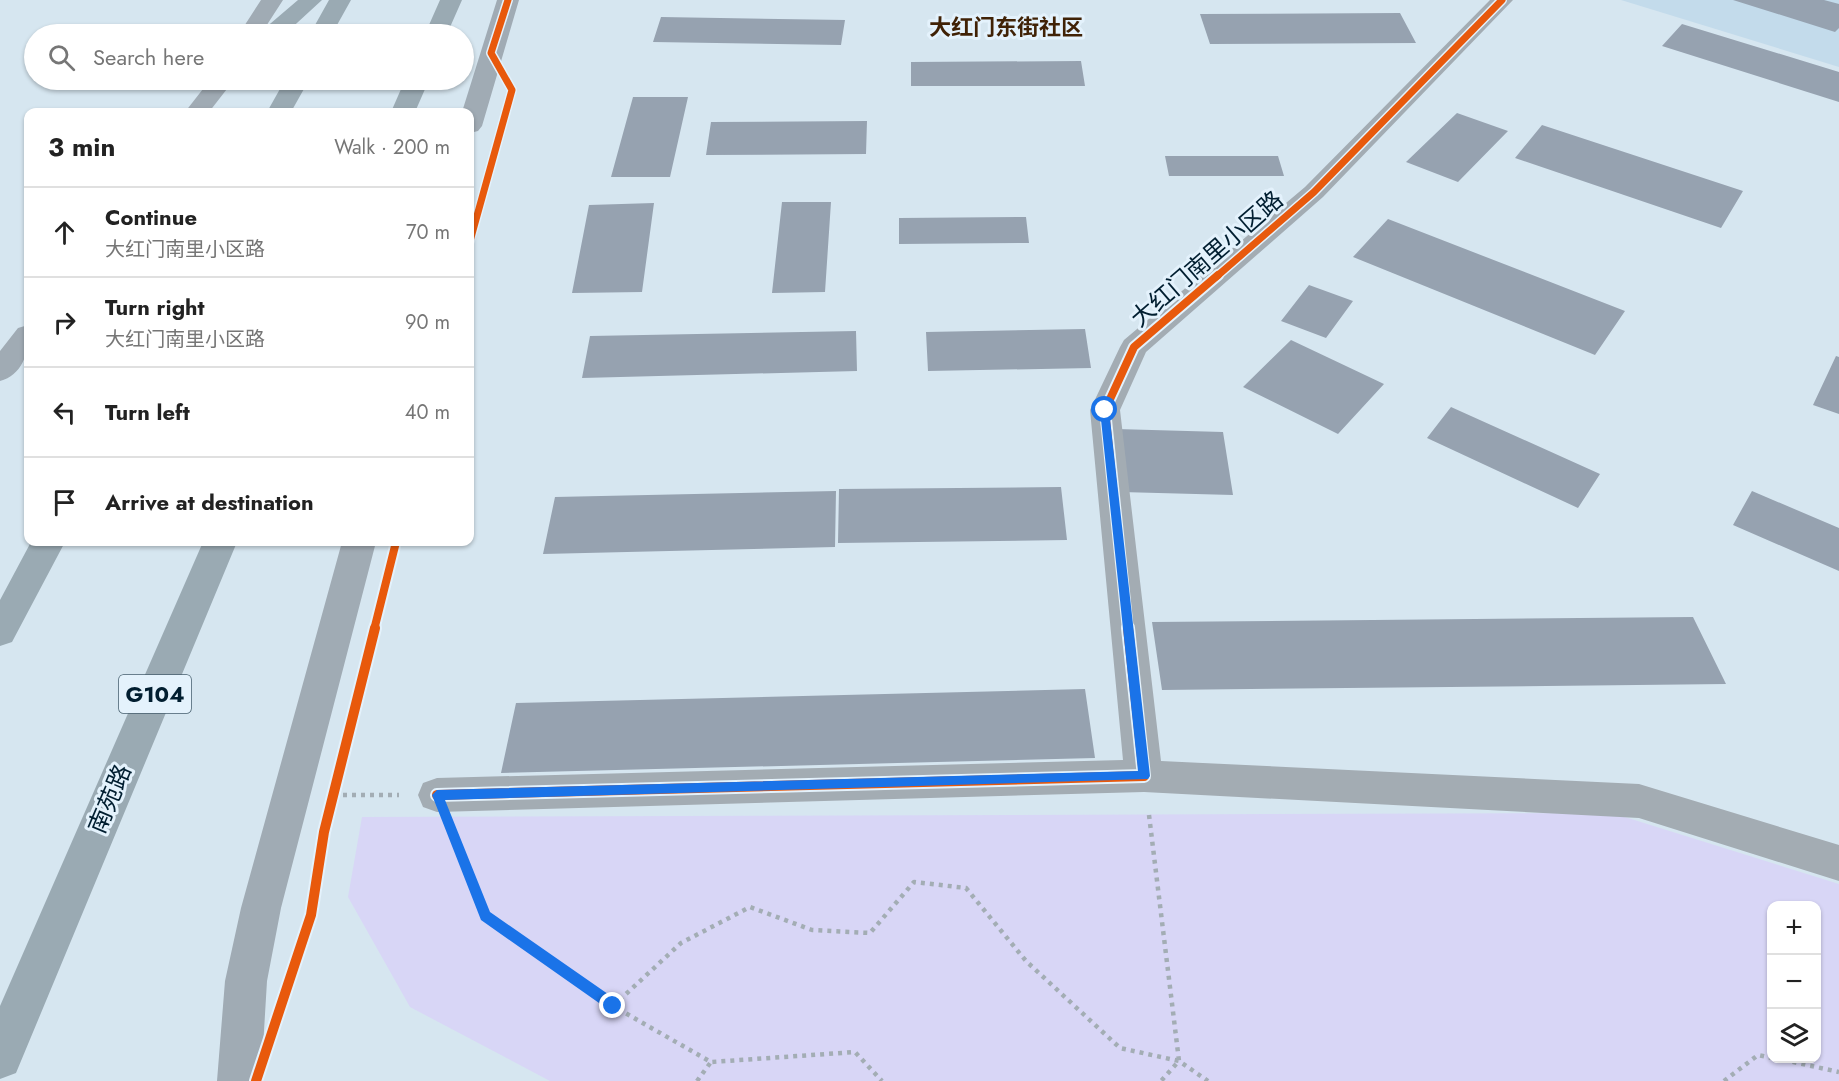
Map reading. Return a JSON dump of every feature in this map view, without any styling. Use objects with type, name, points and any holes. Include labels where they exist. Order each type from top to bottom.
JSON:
[{"type":"highway","points":[[283,24],[311,0]]},
{"type":"highway","points":[[327,24],[340,0]]},
{"type":"highway","points":[[440,24],[451,0]]},
{"type":"highway","points":[[281,108],[291,90]]},
{"type":"highway","points":[[405,108],[413,90]]},
{"type":"highway","points":[[0,632],[46,546]]},
{"type":"highway","name":"南苑路","points":[[0,1057],[218,546]]},
{"type":"main road","points":[[256,24],[272,0]]},
{"type":"main road","points":[[474,112],[507,0]]},
{"type":"main road","points":[[200,108],[214,90]]},
{"type":"main road","points":[[0,371],[24,339]]},
{"type":"main road","points":[[239,1081],[246,981],[261,908],[358,546]]},
{"type":"street","name":"大红门南里小区路","points":[[1144,776],[1105,410],[1134,347],[1314,192],[1502,0]]},
{"type":"street","points":[[437,795],[1144,776],[1639,801],[1839,863]]},
{"type":"path","points":[[1144,776],[1179,1061],[1161,1081]]},
{"type":"path","points":[[336,783],[332,799],[437,795],[485,916],[613,1006],[711,1062],[855,1052],[882,1081]]},
{"type":"path","points":[[613,1006],[681,943],[750,907],[812,930],[870,933],[914,882],[966,888],[1026,961],[1120,1048],[1179,1061],[1208,1081]]},
{"type":"path","points":[[1724,1081],[1758,1055],[1767,1057]]},
{"type":"path","points":[[698,1081],[711,1062]]},
{"type":"path","points":[[1797,1063],[1839,1072]]},
{"type":"shaded area","points":[[1621,0],[1839,0],[1839,67]]},
{"type":"shaded area","points":[[1612,813],[1839,884],[1839,1081],[550,1081],[410,1007],[348,897],[362,817]]},
{"type":"building","points":[[1733,0],[1824,0],[1839,4],[1839,28],[1835,32]]},
{"type":"building","points":[[1400,13],[1416,43],[1210,44],[1200,14]]},
{"type":"building","points":[[661,17],[845,20],[841,45],[653,42]]},
{"type":"building","points":[[1682,24],[1839,72],[1839,102],[1662,46]]},
{"type":"building","points":[[1081,61],[1085,86],[911,86],[911,62]]},
{"type":"building","points":[[633,97],[688,97],[670,177],[611,177]]},
{"type":"building","points":[[1457,113],[1508,131],[1458,182],[1406,162]]},
{"type":"building","points":[[867,121],[866,154],[706,155],[711,122]]},
{"type":"building","points":[[1542,125],[1743,191],[1721,228],[1515,158]]},
{"type":"building","points":[[1165,156],[1278,156],[1284,176],[1169,176]]},
{"type":"building","points":[[782,202],[831,202],[825,292],[772,293]]},
{"type":"building","points":[[654,203],[642,292],[572,293],[589,205]]},
{"type":"building","points":[[1026,217],[1029,243],[899,244],[899,218]]},
{"type":"building","points":[[1388,219],[1625,311],[1595,355],[1353,257]]},
{"type":"building","points":[[1309,285],[1353,301],[1326,338],[1281,321]]},
{"type":"building","points":[[1085,329],[1091,368],[928,371],[926,332]]},
{"type":"building","points":[[856,331],[857,371],[582,378],[590,336]]},
{"type":"building","points":[[1291,340],[1384,384],[1338,434],[1243,387]]},
{"type":"building","points":[[1836,356],[1839,357],[1839,414],[1813,405]]},
{"type":"building","points":[[1451,407],[1600,474],[1578,508],[1427,438]]},
{"type":"building","points":[[1116,429],[1223,432],[1233,495],[1121,492]]},
{"type":"building","points":[[1061,487],[1067,540],[838,543],[839,489]]},
{"type":"building","points":[[836,491],[835,547],[543,554],[555,497]]},
{"type":"building","points":[[1752,491],[1839,528],[1839,571],[1733,525]]},
{"type":"building","points":[[1693,617],[1726,684],[1162,690],[1152,622]]},
{"type":"building","points":[[1085,689],[1095,758],[501,773],[516,703]]},
{"type":"cycle path","points":[[474,227],[512,90],[491,53],[508,0]]},
{"type":"cycle path","points":[[437,795],[1144,776],[1105,410],[1134,347],[1314,192],[1502,0]]},
{"type":"cycle path","points":[[256,1081],[311,915],[324,832],[395,546]]},
{"type":"district","name":"大红门东街社区","points":[[1006,27]]},
{"type":"route","points":[[613,1006],[485,916],[437,795],[1144,776],[1105,410]]}]
